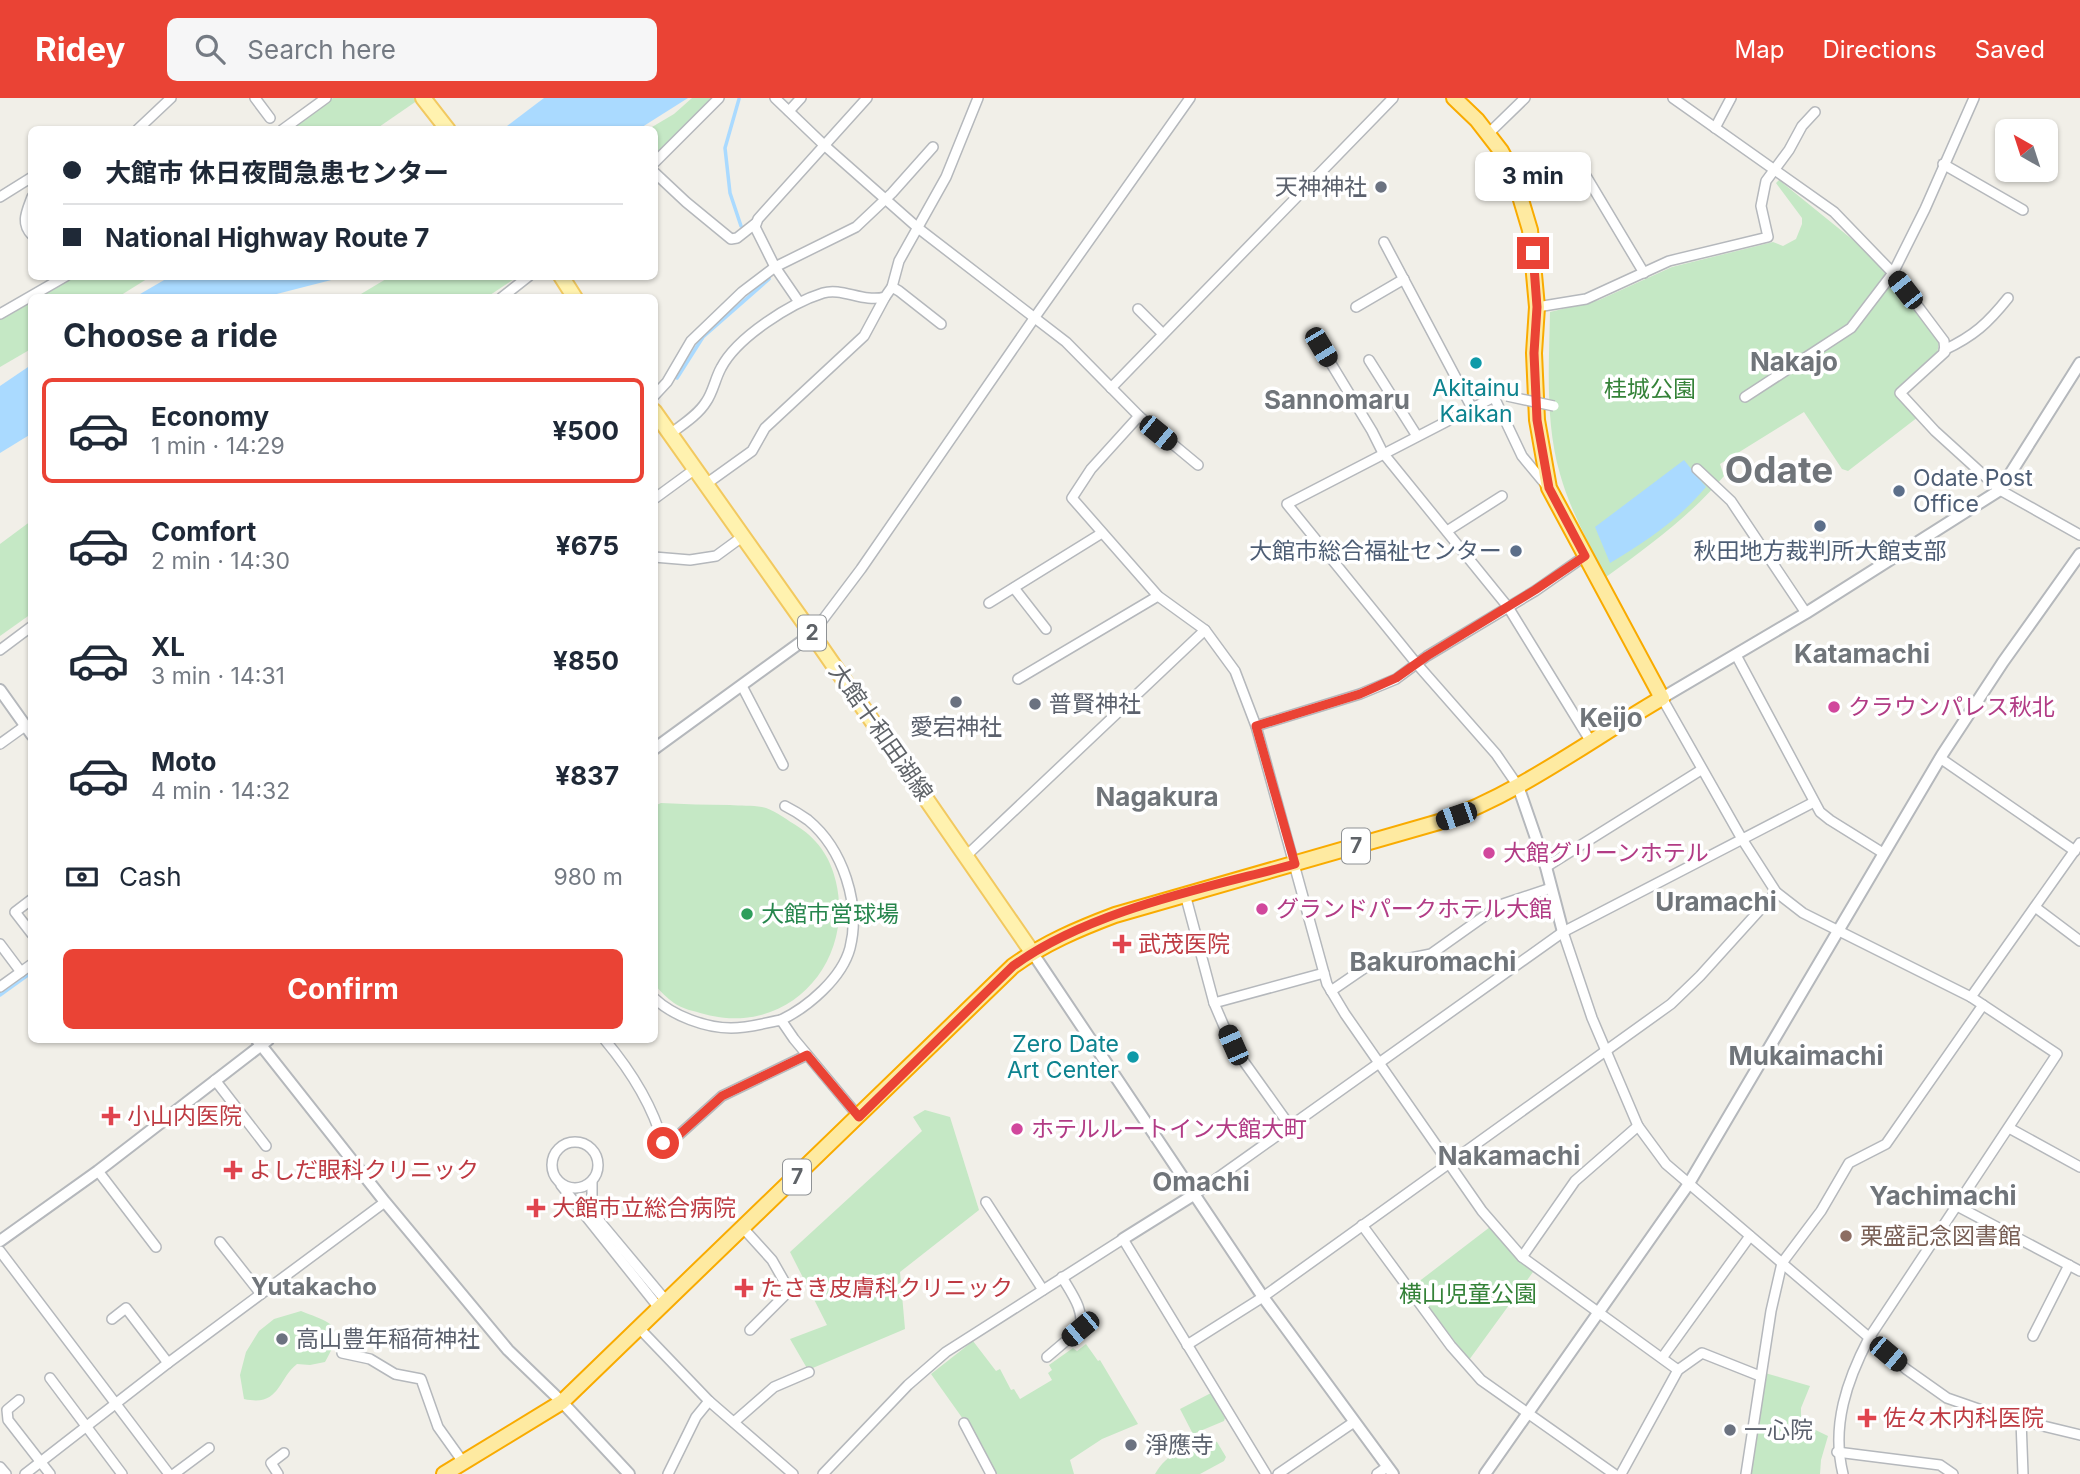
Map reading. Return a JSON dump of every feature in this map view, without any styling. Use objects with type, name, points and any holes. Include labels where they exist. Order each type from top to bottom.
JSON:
[{"type":"highway","points":[[1454,98],[1488,134],[1513,173],[1527,216],[1537,307],[1534,353],[1537,420],[1549,488],[1662,698]]},
{"type":"highway","name":"7","points":[[444,1474],[562,1402],[1013,966],[1032,952],[1069,932],[1185,894],[1474,810],[1662,698]]},
{"type":"main road","points":[[423,98],[445,126]]},
{"type":"main road","name":"大館十和田湖線","points":[[658,417],[1032,952]]},
{"type":"street","points":[[141,126],[172,98]]},
{"type":"street","points":[[255,98],[270,118]]},
{"type":"street","points":[[288,126],[326,98]]},
{"type":"street","points":[[658,159],[719,98]]},
{"type":"street","points":[[775,98],[884,200],[1066,342],[1139,416],[1198,465]]},
{"type":"street","points":[[789,111],[801,98]]},
{"type":"street","points":[[799,302],[775,267],[755,227],[758,219],[867,98]]},
{"type":"street","points":[[706,484],[752,450],[765,428],[864,336],[892,287],[899,261],[946,177],[978,98]]},
{"type":"street","points":[[658,746],[812,634],[861,569],[1190,98]]},
{"type":"street","points":[[1111,388],[1393,98]]},
{"type":"street","points":[[1488,134],[1525,98]]},
{"type":"street","points":[[1672,98],[1834,212],[1893,274],[1944,341],[1945,352],[1900,393],[1936,431],[2000,490],[2080,535]]},
{"type":"street","points":[[1715,128],[1731,98]]},
{"type":"street","points":[[1745,397],[1851,328],[1893,274],[1973,98]]},
{"type":"street","points":[[1537,307],[1586,299],[1669,261],[1768,237],[1761,206],[1766,181],[1815,111]]},
{"type":"street","points":[[658,392],[667,382],[691,341],[742,292],[775,267],[856,227],[933,147]]},
{"type":"street","points":[[1944,164],[2023,211]]},
{"type":"street","points":[[1580,166],[1644,273]]},
{"type":"street","points":[[658,176],[731,239],[737,238],[757,223]]},
{"type":"street","points":[[0,197],[28,180]]},
{"type":"street","points":[[28,210],[24,222],[28,231]]},
{"type":"street","points":[[1384,242],[1472,408]]},
{"type":"street","points":[[1356,307],[1404,279]]},
{"type":"street","points":[[35,294],[59,280]]},
{"type":"street","points":[[506,294],[524,280]]},
{"type":"street","points":[[892,287],[941,324]]},
{"type":"street","points":[[670,434],[705,404],[722,367],[735,350],[764,324],[799,302],[828,292],[873,301],[885,297]]},
{"type":"street","points":[[0,314],[28,298]]},
{"type":"street","points":[[1944,350],[1989,322],[2008,298]]},
{"type":"street","points":[[1138,309],[1163,334]]},
{"type":"street","points":[[1321,347],[1383,453],[1508,607],[1591,742]]},
{"type":"street","points":[[1369,360],[1417,436]]},
{"type":"street","points":[[1843,1474],[1837,1452],[1839,1422],[1857,1360],[2057,1054],[1971,997],[1803,913],[1776,892],[1701,770],[1662,698],[1806,613],[2000,490],[2080,363]]},
{"type":"street","points":[[1554,406],[1501,394],[1287,504],[1416,663],[1496,754],[1518,786],[1592,1018],[1638,1126],[1666,1164],[1906,1369],[1947,1398],[2080,1435]]},
{"type":"street","points":[[1494,397],[1522,456],[1549,488]]},
{"type":"street","points":[[1139,416],[1091,469],[1072,498],[1158,596],[1205,630],[1235,671],[1256,726],[1324,973],[1332,991],[1482,1212],[1522,1257],[1678,1370]]},
{"type":"street","points":[[658,496],[695,469]]},
{"type":"street","points":[[1698,470],[1731,501],[1806,613]]},
{"type":"street","points":[[1447,531],[1502,496]]},
{"type":"street","points":[[989,603],[1102,533]]},
{"type":"street","points":[[658,557],[690,560],[716,556],[742,537]]},
{"type":"street","points":[[1485,1474],[1688,1185],[1940,758],[2003,662],[2080,554]]},
{"type":"street","points":[[1256,726],[1360,694],[1396,678],[1585,556]]},
{"type":"street","points":[[1014,588],[1046,629]]},
{"type":"street","points":[[1018,679],[1158,596]]},
{"type":"street","points":[[0,650],[28,629]]},
{"type":"street","points":[[966,856],[1205,630]]},
{"type":"street","points":[[1736,655],[1820,812],[1883,853]]},
{"type":"street","points":[[742,686],[783,765]]},
{"type":"street","points":[[0,690],[28,730],[0,744]]},
{"type":"street","points":[[1940,758],[2078,847],[1971,997]]},
{"type":"street","points":[[1545,867],[1701,770]]},
{"type":"street","points":[[823,1474],[908,1385],[946,1352],[1195,1194],[1563,932],[1814,802]]},
{"type":"street","points":[[658,1002],[693,1021],[730,1028],[781,1020],[807,1005],[832,981],[850,950],[854,925],[846,877],[835,852],[808,820],[785,806]]},
{"type":"street","points":[[1332,991],[1366,967],[1431,954],[1500,905],[1551,888]]},
{"type":"street","points":[[1187,1345],[1263,1297],[1678,997],[1776,892]]},
{"type":"street","points":[[1185,894],[1214,1003],[1233,1045],[1290,1126]]},
{"type":"street","points":[[28,902],[15,912],[28,929]]},
{"type":"street","points":[[2035,907],[2080,942]]},
{"type":"street","points":[[0,944],[21,972]]},
{"type":"street","points":[[1032,952],[1263,1297],[1390,1471],[1377,1474]]},
{"type":"street","points":[[0,987],[28,967]]},
{"type":"street","points":[[1214,1003],[1324,973]]},
{"type":"street","points":[[1746,1474],[1760,1376],[1782,1263],[1821,1211],[1849,1163],[1886,1144],[1983,1004]]},
{"type":"street","points":[[781,1020],[859,1117]]},
{"type":"street","points":[[0,1241],[98,1171],[260,1043]]},
{"type":"street","points":[[264,1043],[385,1202],[508,1350],[562,1402],[629,1474]]},
{"type":"street","points":[[608,1043],[645,1095],[663,1143],[671,1142],[722,1096],[807,1055]]},
{"type":"street","points":[[215,1080],[266,1146]]},
{"type":"street","points":[[1522,1257],[1574,1181],[1638,1126]]},
{"type":"street","points":[[2009,1128],[2080,1167]]},
{"type":"street","points":[[561,1185],[577,1189],[592,1182],[597,1175],[598,1159],[589,1146],[574,1142],[560,1147],[552,1159],[553,1173],[561,1185],[663,1305]]},
{"type":"street","points":[[98,1171],[156,1247]]},
{"type":"street","points":[[592,1182],[592,1209],[663,1305]]},
{"type":"street","points":[[25,1474],[168,1363],[385,1202]]},
{"type":"street","points":[[986,1202],[1043,1290]]},
{"type":"street","points":[[1957,1206],[2080,1271]]},
{"type":"street","points":[[1362,1225],[1451,1346],[1481,1380],[1614,1474]]},
{"type":"street","points":[[743,1228],[772,1260],[788,1288],[786,1294],[750,1329]]},
{"type":"street","points":[[1662,1358],[1750,1236]]},
{"type":"street","points":[[1123,1239],[1266,1474]]},
{"type":"street","points":[[220,1242],[261,1294]]},
{"type":"street","points":[[0,1251],[171,1474],[209,1448]]},
{"type":"street","points":[[2033,1336],[2069,1265]]},
{"type":"street","points":[[1047,1357],[1080,1329],[1082,1322],[1075,1299],[1062,1277]]},
{"type":"street","points":[[112,1319],[126,1308],[168,1363]]},
{"type":"street","points":[[639,1328],[709,1401],[793,1474]]},
{"type":"street","points":[[342,1353],[370,1359],[395,1374],[421,1379],[439,1427],[463,1462]]},
{"type":"street","points":[[1621,1474],[1678,1370],[1703,1353],[1760,1376]]},
{"type":"street","points":[[734,1422],[774,1387],[809,1372]]},
{"type":"street","points":[[50,1378],[122,1474]]},
{"type":"street","points":[[19,1400],[7,1410],[8,1420],[50,1474]]},
{"type":"street","points":[[668,1474],[696,1417],[709,1401]]},
{"type":"street","points":[[2021,1420],[2023,1474]]},
{"type":"street","points":[[1278,1474],[1354,1422]]},
{"type":"street","points":[[964,1423],[991,1474]]},
{"type":"street","points":[[278,1474],[271,1463],[284,1452]]},
{"type":"street","points":[[1837,1452],[1940,1465],[1952,1474]]},
{"type":"street","points":[[0,1467],[6,1474]]},
{"type":"green space","points":[[333,98],[421,98],[380,126],[294,126]]},
{"type":"green space","points":[[692,98],[715,98],[658,154],[658,126],[654,126],[674,114]]},
{"type":"green space","name":"桂城公園","points":[[1779,180],[1874,257],[1939,343],[1937,354],[1896,394],[1918,417],[1848,471],[1842,469],[1804,412],[1720,464],[1724,476],[1697,504],[1653,542],[1606,577],[1569,501],[1555,455],[1549,393],[1550,312],[1599,300],[1672,267],[1773,242],[1783,246],[1796,239],[1802,218],[1776,183]]},
{"type":"green space","points":[[67,280],[145,280],[123,294],[44,294]]},
{"type":"green space","points":[[384,280],[512,280],[492,294],[361,294]]},
{"type":"green space","points":[[28,303],[28,351],[0,367],[0,319]]},
{"type":"green space","points":[[28,523],[28,616],[0,636],[0,544]]},
{"type":"green space","name":"大館市営球場","points":[[658,804],[766,808],[802,829],[826,856],[836,882],[839,912],[835,940],[824,966],[808,987],[787,1004],[762,1015],[734,1018],[688,1010],[677,1005],[658,988]]},
{"type":"green space","points":[[925,1110],[950,1117],[979,1210],[900,1272],[905,1329],[808,1370],[790,1339],[827,1325],[790,1252],[922,1131],[913,1117]]},
{"type":"green space","name":"横山児童公園","points":[[1490,1227],[1514,1256],[1533,1272],[1469,1360],[1413,1286]]},
{"type":"green space","points":[[301,1311],[334,1328],[335,1341],[325,1362],[297,1364],[271,1396],[256,1400],[244,1399],[240,1375],[246,1352],[259,1331],[274,1319]]},
{"type":"green space","points":[[973,1341],[996,1371],[1000,1369],[1011,1390],[1014,1389],[1020,1399],[1052,1380],[1048,1373],[1052,1370],[1049,1365],[1073,1348],[1077,1351],[1086,1344],[1098,1361],[1100,1360],[1138,1424],[1102,1439],[1070,1460],[1074,1474],[995,1474],[968,1426],[931,1374]]},
{"type":"green space","points":[[1765,1373],[1810,1386],[1801,1408],[1801,1423],[1828,1436],[1820,1474],[1749,1474]]},
{"type":"green space","points":[[1211,1393],[1225,1418],[1224,1421],[1193,1434],[1180,1409]]},
{"type":"green space","points":[[1208,1439],[1217,1442],[1226,1457],[1224,1461],[1200,1474],[1155,1474],[1171,1456]]},
{"type":"water","points":[[544,98],[688,98],[644,126],[507,126]]},
{"type":"water","points":[[164,280],[331,280],[277,294],[140,294]]},
{"type":"water","points":[[28,367],[28,436],[0,453],[0,386]]},
{"type":"water","points":[[1684,460],[1706,487],[1661,529],[1610,563],[1595,527]]},
{"type":"waterway","points":[[739,99],[725,148],[730,193],[741,226]]},
{"type":"waterway","points":[[677,378],[703,337],[769,279]]},
{"type":"waterway","points":[[0,995],[28,975]]},
{"type":"place","name":"天神神社","points":[[1381,187]]},
{"type":"place","name":"Akitainu Kaikan","points":[[1476,363]]},
{"type":"place","name":"Odate Post Office","points":[[1899,491]]},
{"type":"place","name":"秋田地方裁判所大館支部","points":[[1820,526]]},
{"type":"place","name":"大館市総合福祉センター","points":[[1516,551]]},
{"type":"place","name":"愛宕神社","points":[[956,702]]},
{"type":"place","name":"普賢神社","points":[[1035,704]]},
{"type":"place","name":"クラウンパレス秋北","points":[[1834,707]]},
{"type":"place","name":"大館グリーンホテル","points":[[1489,853]]},
{"type":"place","name":"グランドパークホテル大館","points":[[1262,909]]},
{"type":"place","name":"大館市営球場","points":[[747,914]]},
{"type":"place","name":"武茂医院","points":[[1122,944]]},
{"type":"place","name":"Zero Date Art Center","points":[[1133,1057]]},
{"type":"place","name":"小山内医院","points":[[111,1116]]},
{"type":"place","name":"ホテルルートイン大館大町","points":[[1017,1129]]},
{"type":"place","name":"よしだ眼科クリニック","points":[[233,1170]]},
{"type":"place","name":"大館市立総合病院","points":[[536,1208]]},
{"type":"place","name":"栗盛記念図書館","points":[[1846,1236]]},
{"type":"place","name":"たさき皮膚科クリニック","points":[[744,1288]]},
{"type":"place","name":"高山豊年稲荷神社","points":[[282,1339]]},
{"type":"place","name":"佐々木内科医院","points":[[1867,1418]]},
{"type":"place","name":"一心院","points":[[1730,1430]]},
{"type":"place","name":"淨應寺","points":[[1131,1445]]},
{"type":"district","name":"Nakajo","points":[[1794,362]]},
{"type":"district","name":"Sannomaru","points":[[1337,400]]},
{"type":"district","name":"Odate","points":[[1779,470]]},
{"type":"district","name":"Katamachi","points":[[1862,654]]},
{"type":"district","name":"Keijo","points":[[1611,718]]},
{"type":"district","name":"Nagakura","points":[[1157,797]]},
{"type":"district","name":"Uramachi","points":[[1716,902]]},
{"type":"district","name":"Bakuromachi","points":[[1433,962]]},
{"type":"district","name":"Mukaimachi","points":[[1806,1056]]},
{"type":"district","name":"Nakamachi","points":[[1509,1156]]},
{"type":"district","name":"Omachi","points":[[1201,1182]]},
{"type":"district","name":"Yachimachi","points":[[1943,1196]]},
{"type":"district","name":"Yutakacho","points":[[314,1287]]},
{"type":"route","points":[[663,1143],[671,1142],[722,1096],[807,1055],[859,1117],[1013,966],[1032,952],[1069,932],[1115,915],[1295,864],[1256,726],[1360,694],[1396,678],[1585,556],[1549,488],[1537,420],[1534,353],[1537,307],[1533,253]]}]
